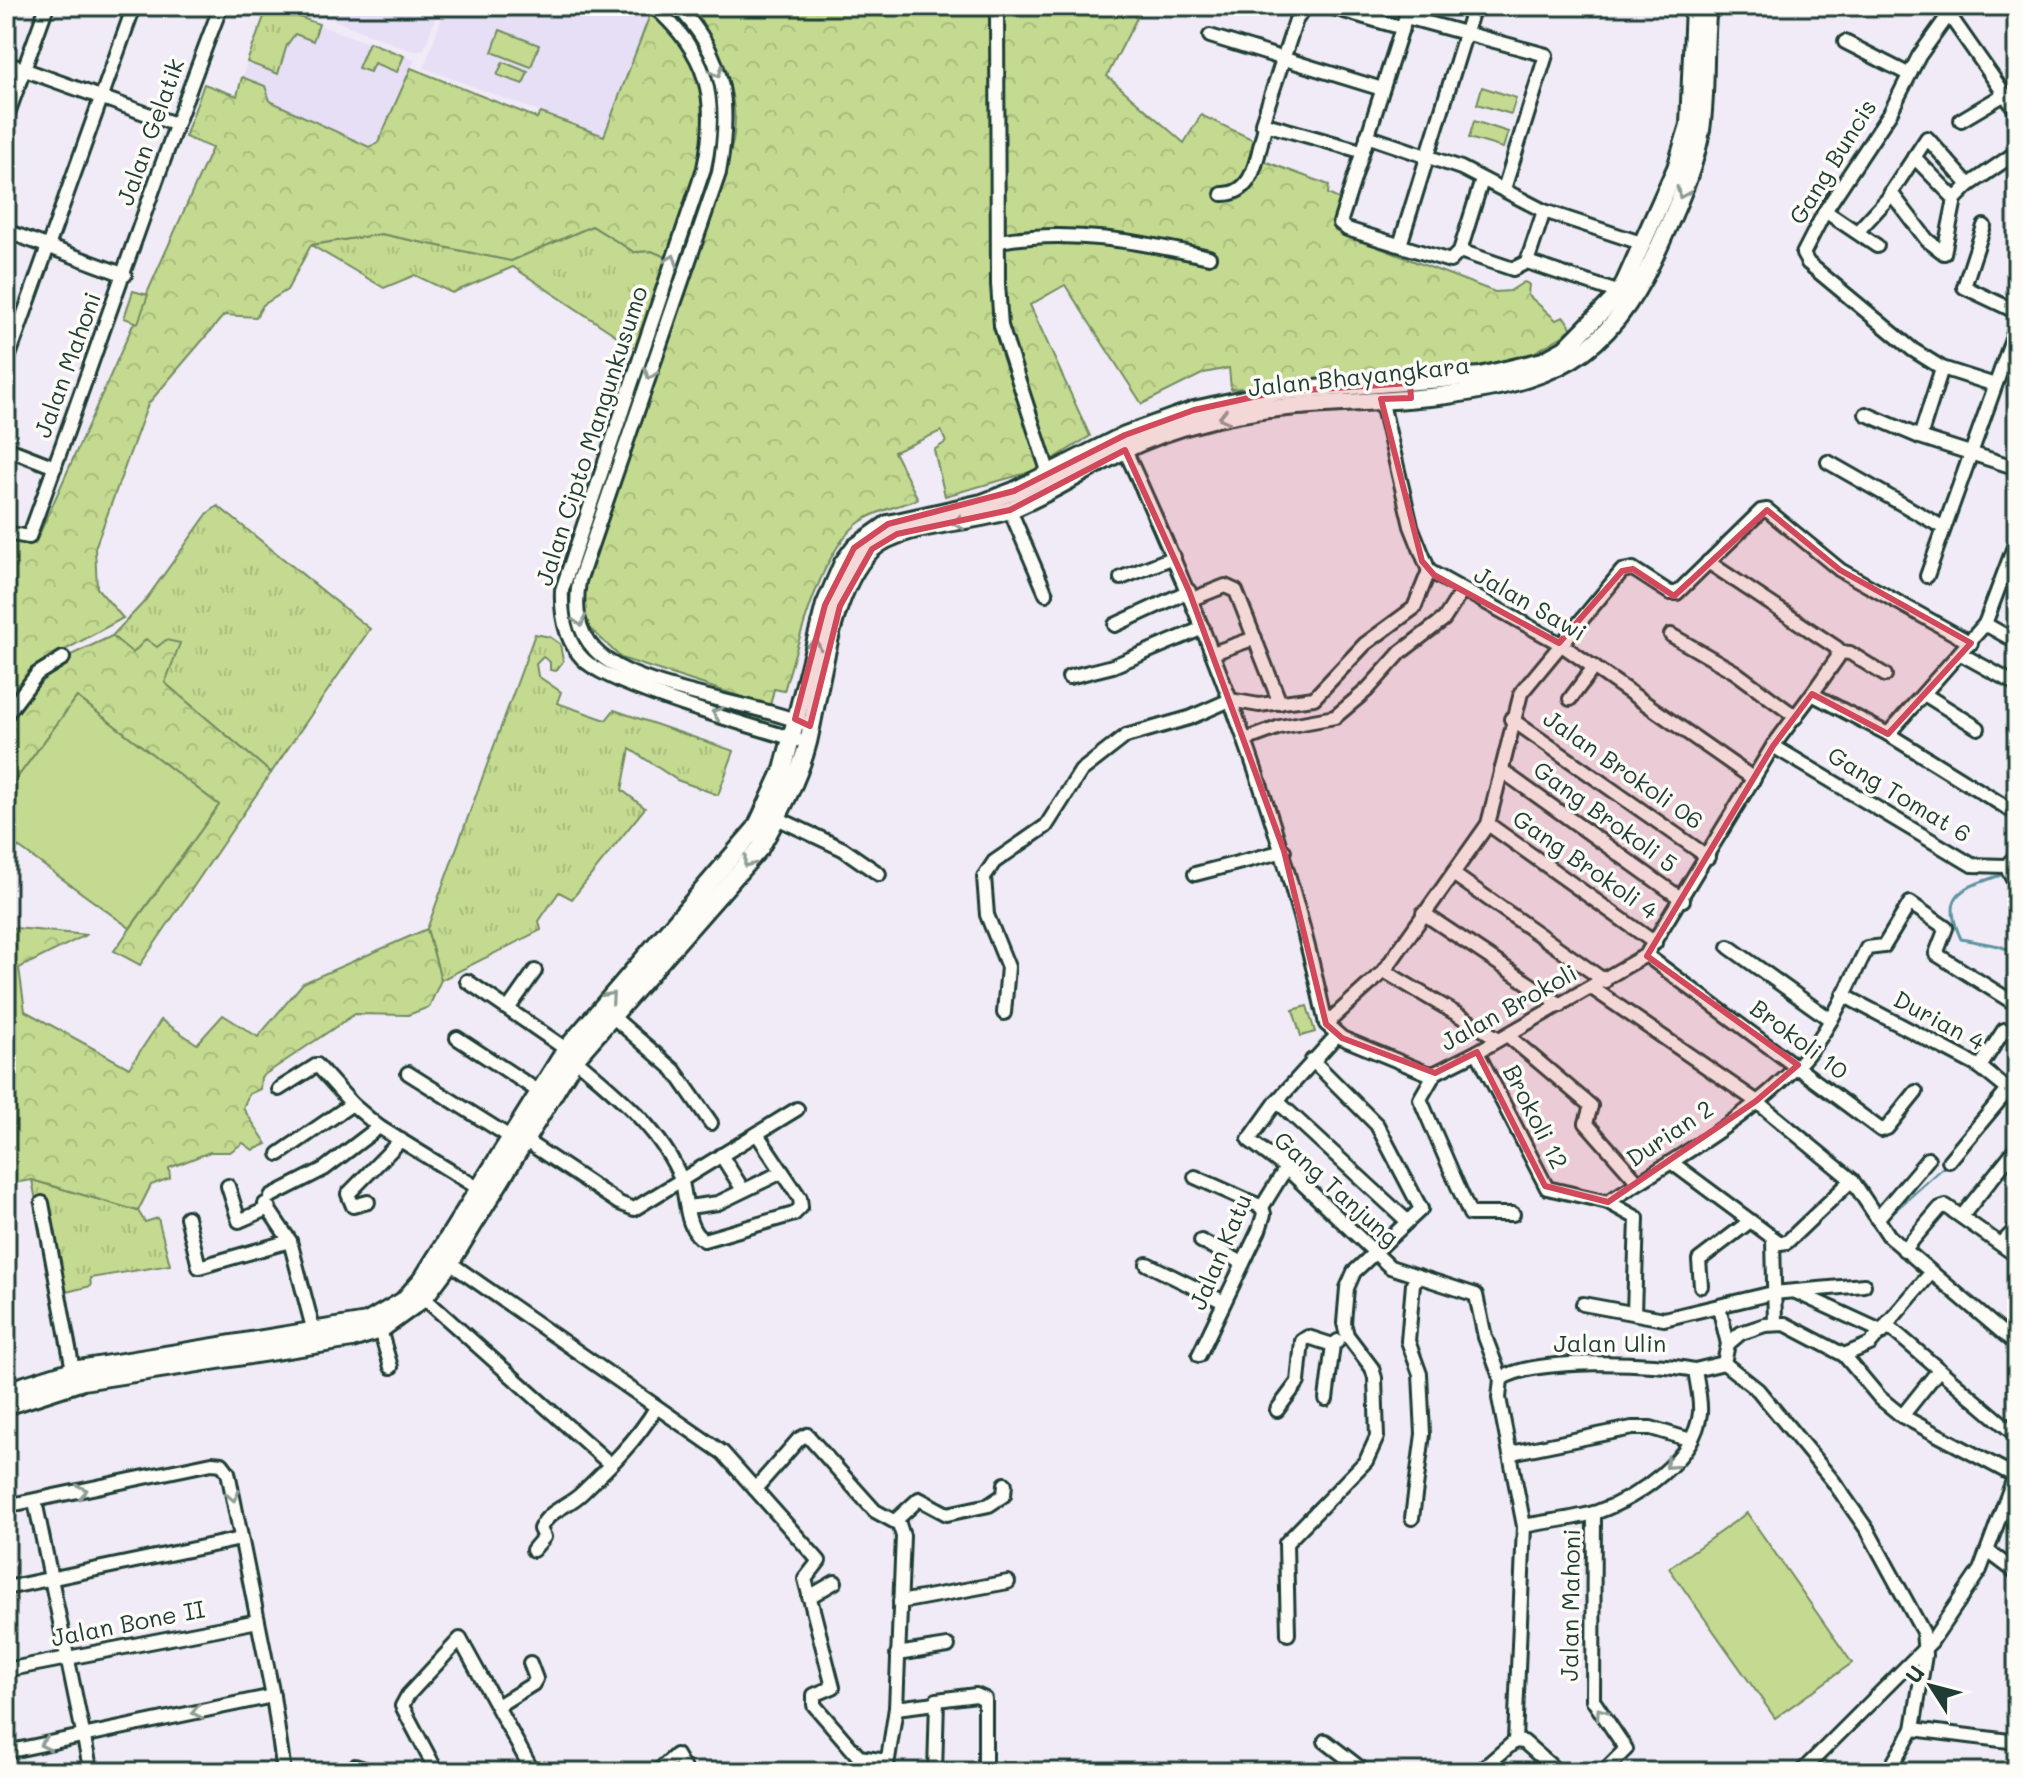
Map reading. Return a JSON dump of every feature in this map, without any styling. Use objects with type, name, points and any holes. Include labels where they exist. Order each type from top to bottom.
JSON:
[{"type":"main road","name":"Jalan Bhayangkara","points":[[1446,388],[1543,361],[1565,349],[1620,293],[1651,247],[1664,216],[1689,125],[1694,6]]},
{"type":"main road","name":"Jalan Bhayangkara","points":[[1664,216],[1690,174],[1700,134],[1705,96],[1708,6]]},
{"type":"main road","name":"Jalan Bhayangkara","points":[[802,723],[825,605],[843,563],[854,548],[888,524],[982,503],[1155,423],[1224,402],[1276,392],[1410,391],[1531,380],[1580,355],[1627,307],[1647,277],[1651,247]]},
{"type":"main road","name":"Jalan Bhayangkara","points":[[802,723],[840,606],[855,573],[872,549],[897,534],[1010,510],[1125,450],[1189,426],[1297,404],[1381,399],[1410,391]]},
{"type":"main road","points":[[6,1406],[26,1392],[73,1370],[367,1322],[403,1301],[442,1250],[478,1188],[516,1138],[571,1054],[612,1016],[638,976],[736,878],[777,818],[802,723]]},
{"type":"main road","points":[[6,1391],[26,1392],[352,1339],[380,1330],[424,1298],[450,1263],[538,1091],[638,976],[756,828],[799,740]]},
{"type":"street","points":[[6,119],[47,6]]},
{"type":"street","points":[[6,364],[134,6]]},
{"type":"street","name":"Jalan Gelatik","points":[[125,275],[175,124],[221,6]]},
{"type":"street","name":"Jalan Cipto Mangunkusumo","points":[[653,6],[679,32],[698,59],[713,111],[704,168],[562,590],[566,632],[583,660],[615,681],[799,740]]},
{"type":"street","name":"Jalan Cipto Mangunkusumo","points":[[677,6],[706,47],[728,107],[719,173],[585,562],[576,599],[576,615],[595,650],[623,669],[802,723]]},
{"type":"street","points":[[997,6],[998,284],[1001,326],[1049,474]]},
{"type":"street","points":[[1222,194],[1237,192],[1248,183],[1265,127],[1263,115],[1296,20],[1306,6]]},
{"type":"street","points":[[1327,6],[1370,20],[1406,17],[1546,55],[1504,189]]},
{"type":"street","points":[[1370,20],[1373,6]]},
{"type":"street","points":[[1400,245],[1474,6]]},
{"type":"street","points":[[1949,9],[2017,112]]},
{"type":"street","name":"Gang Buncis","points":[[1949,9],[1908,74],[1890,113],[1825,211],[1804,250],[1805,259],[1913,350],[1942,368],[1995,385]]},
{"type":"street","points":[[1406,17],[1340,223],[1347,229],[1450,261],[1460,251],[1482,180]]},
{"type":"street","points":[[1210,36],[1382,89]]},
{"type":"street","points":[[1845,42],[1908,74]]},
{"type":"street","points":[[6,63],[175,124]]},
{"type":"street","points":[[1961,120],[2005,94]]},
{"type":"street","points":[[1265,127],[1361,151]]},
{"type":"street","points":[[1367,136],[1426,155],[1504,189],[1544,211],[1651,247]]},
{"type":"street","points":[[1858,231],[1890,194],[1928,139],[1969,185]]},
{"type":"street","points":[[1890,194],[1927,240],[1944,253],[1955,199],[1969,185],[2017,152]]},
{"type":"street","points":[[1914,157],[1955,199]]},
{"type":"street","points":[[1460,251],[1513,269],[1527,262],[1544,211]]},
{"type":"street","points":[[1825,211],[1877,246]]},
{"type":"street","points":[[1984,226],[1964,287],[2017,312]]},
{"type":"street","points":[[6,231],[125,275]]},
{"type":"street","points":[[1000,241],[1020,237],[1131,240],[1209,257]]},
{"type":"street","points":[[1527,262],[1620,293]]},
{"type":"street","name":"Jalan Mahoni","points":[[6,533],[29,537],[125,275]]},
{"type":"street","points":[[657,305],[672,311]]},
{"type":"street","points":[[1927,576],[2017,325]]},
{"type":"street","points":[[1920,437],[1942,368]]},
{"type":"street","points":[[1004,1013],[1008,967],[987,915],[982,892],[987,872],[1001,857],[1046,826],[1074,779],[1115,743],[1134,733],[1189,718],[1230,700],[1259,705],[1319,694],[1365,644],[1414,608],[1431,573],[1411,526],[1381,399]]},
{"type":"street","points":[[1866,414],[1920,437],[2017,468]]},
{"type":"street","points":[[6,448],[55,467]]},
{"type":"street","points":[[1125,450],[1191,595],[1244,736],[1284,851],[1326,1024],[1384,971],[1488,824],[1511,719],[1521,693],[1559,643],[1622,571],[1633,569],[1674,594],[1761,511],[1767,510],[1840,570],[1971,643]]},
{"type":"street","points":[[1828,462],[1944,528]]},
{"type":"street","points":[[1010,510],[1046,594]]},
{"type":"street","points":[[1888,734],[1985,624],[2017,539]]},
{"type":"street","points":[[1121,578],[1174,557]]},
{"type":"street","points":[[1708,562],[1839,652],[1850,653],[1885,675]]},
{"type":"street","name":"Jalan Sawi","points":[[1431,573],[1559,643],[1754,779]]},
{"type":"street","points":[[1115,625],[1191,595],[1225,586],[1233,588],[1280,703]]},
{"type":"street","points":[[1244,736],[1335,717],[1367,690],[1401,652],[1444,619],[1457,588]]},
{"type":"street","points":[[1985,624],[2017,642]]},
{"type":"street","points":[[1069,677],[1113,666],[1203,628]]},
{"type":"street","points":[[1671,635],[1735,672],[1796,717]]},
{"type":"street","points":[[1213,653],[1255,638]]},
{"type":"street","name":"Jalan Brokoli","points":[[1326,1024],[1337,1035],[1420,1072],[1435,1073],[1605,981],[1646,955],[1683,900],[1773,746],[1839,652]]},
{"type":"street","points":[[1961,654],[2017,685]]},
{"type":"street","points":[[6,715],[37,674],[63,658]]},
{"type":"street","points":[[1570,699],[1594,667]]},
{"type":"street","points":[[1812,694],[1888,734],[2017,813]]},
{"type":"street","points":[[1924,694],[1978,728]]},
{"type":"street","name":"Jalan Brokoli 06","points":[[1511,719],[1708,857]]},
{"type":"street","name":"Gang Tomat 6","points":[[1773,746],[1908,823],[1972,865],[2010,874]]},
{"type":"street","name":"Gang Brokoli 5","points":[[1501,770],[1683,900]]},
{"type":"street","points":[[777,818],[843,849],[879,874]]},
{"type":"street","name":"Gang Brokoli 4","points":[[1488,824],[1655,943]]},
{"type":"street","points":[[1195,874],[1284,851]]},
{"type":"street","points":[[2010,874],[2017,855]]},
{"type":"street","points":[[1453,874],[1605,981]]},
{"type":"street","name":"Durian 2","points":[[1608,1202],[1671,1162],[1756,1101],[1798,1065],[1831,1020],[1867,948],[1884,946],[1912,903],[1946,928],[1936,954],[2017,1005]]},
{"type":"street","points":[[1423,913],[1561,1005]]},
{"type":"street","points":[[1729,947],[1831,1020]]},
{"type":"street","name":"Brokoli 10","points":[[1646,955],[1798,1065],[1881,1130],[1887,1128],[1916,1092]]},
{"type":"street","points":[[508,1009],[535,971]]},
{"type":"street","points":[[1384,971],[1503,1037],[1591,1106],[1586,1123],[1638,1182]]},
{"type":"street","points":[[467,981],[571,1054],[614,1092],[658,1140],[680,1179],[693,1231],[704,1240],[794,1214],[801,1207],[800,1198],[757,1134]]},
{"type":"street","points":[[1592,988],[1756,1101],[1852,1180],[1889,1236],[2017,1345]]},
{"type":"street","name":"Durian 4","points":[[1843,995],[1980,1067],[2013,1093]]},
{"type":"street","points":[[612,1016],[674,1070],[711,1123]]},
{"type":"street","points":[[1980,1067],[2004,1030]]},
{"type":"street","points":[[1337,1035],[1277,1101],[1406,1220]]},
{"type":"street","points":[[457,1038],[538,1091]]},
{"type":"street","name":"Brokoli 12","points":[[1477,1052],[1545,1186],[1550,1190],[1608,1202]]},
{"type":"street","points":[[1288,1634],[1286,1543],[1366,1461],[1376,1444],[1374,1373],[1347,1335],[1344,1323],[1347,1288],[1354,1272],[1385,1261],[1406,1220],[1417,1216],[1421,1209],[1381,1130],[1312,1060]]},
{"type":"street","points":[[279,1089],[317,1065],[352,1104],[379,1127],[478,1188]]},
{"type":"street","points":[[408,1073],[627,1208],[649,1203],[680,1179],[797,1109]]},
{"type":"street","points":[[1435,1073],[1420,1099],[1470,1214],[1513,1214]]},
{"type":"street","points":[[1949,1161],[2013,1093]]},
{"type":"street","name":"Gang Tanjung","points":[[1277,1101],[1249,1140],[1286,1168],[1385,1261]]},
{"type":"street","points":[[279,1154],[352,1104]]},
{"type":"street","points":[[228,1186],[239,1221],[324,1169],[379,1127]]},
{"type":"street","points":[[368,1202],[353,1206],[348,1194],[401,1140]]},
{"type":"street","points":[[1962,1216],[2017,1147]]},
{"type":"street","points":[[721,1155],[743,1190]]},
{"type":"street","points":[[1877,1219],[1928,1159]]},
{"type":"street","points":[[1671,1162],[1773,1240],[1787,1242],[1852,1180]]},
{"type":"street","name":"Jalan Katu","points":[[1199,1355],[1264,1217],[1262,1207],[1286,1168]]},
{"type":"street","points":[[688,1207],[718,1203],[782,1172]]},
{"type":"street","points":[[1195,1177],[1262,1207]]},
{"type":"street","points":[[268,1202],[290,1241],[314,1332]]},
{"type":"street","points":[[1608,1202],[1637,1218],[1638,1270],[1634,1313]]},
{"type":"street","points":[[42,1203],[73,1370]]},
{"type":"street","points":[[1902,1249],[1940,1208],[1949,1208],[2017,1256]]},
{"type":"street","points":[[187,1217],[199,1267],[290,1241]]},
{"type":"street","points":[[1701,1286],[1699,1260],[1749,1222]]},
{"type":"street","points":[[2001,1244],[2017,1228]]},
{"type":"street","points":[[1773,1240],[1775,1323]]},
{"type":"street","points":[[1201,1241],[1243,1263]]},
{"type":"street","points":[[1385,1261],[1418,1276],[1476,1295],[1485,1337],[1501,1379],[1499,1398],[1524,1526],[1515,1741]]},
{"type":"street","points":[[450,1263],[723,1453],[746,1475],[755,1489],[818,1558],[817,1564],[805,1574],[833,1687],[814,1695],[814,1705],[859,1757],[887,1767],[896,1708],[903,1536],[895,1521],[875,1511],[807,1435],[799,1439],[755,1489]]},
{"type":"street","points":[[1147,1264],[1224,1302]]},
{"type":"street","points":[[1844,1355],[1866,1348],[1931,1273]]},
{"type":"street","points":[[1412,1518],[1422,1445],[1421,1380],[1408,1341],[1413,1284],[1418,1276]]},
{"type":"street","points":[[1583,1304],[1664,1319],[1773,1293],[1864,1285]]},
{"type":"street","points":[[1793,1291],[1885,1329],[2017,1436]]},
{"type":"street","points":[[424,1298],[610,1464]]},
{"type":"street","points":[[1719,1307],[1728,1344],[1724,1363]]},
{"type":"street","points":[[1728,1344],[1741,1333],[1775,1323],[1799,1330],[1844,1355],[1880,1398],[1902,1416],[2016,1473],[2013,1492],[1989,1552],[1925,1649],[1801,1772]]},
{"type":"street","points":[[380,1330],[391,1367]]},
{"type":"street","points":[[1326,1399],[1333,1345],[1347,1335]]},
{"type":"street","points":[[1277,1410],[1298,1382],[1302,1341],[1308,1337],[1333,1345]]},
{"type":"street","name":"Jalan Ulin","points":[[1501,1379],[1525,1368],[1550,1365],[1665,1363],[1695,1370],[1700,1417],[1691,1440]]},
{"type":"street","points":[[1695,1370],[1724,1363]]},
{"type":"street","points":[[1724,1363],[1758,1390],[1833,1481],[1868,1531],[1923,1632],[1925,1649],[1913,1729],[1888,1772]]},
{"type":"street","points":[[1902,1416],[1938,1371]]},
{"type":"street","points":[[533,1550],[544,1537],[540,1529],[546,1517],[580,1496],[634,1442],[656,1408]]},
{"type":"street","points":[[1511,1453],[1632,1428],[1660,1430],[1691,1440],[1675,1461],[1636,1494],[1594,1513],[1524,1526]]},
{"type":"street","points":[[6,1506],[218,1462],[228,1472],[273,1696],[284,1772]]},
{"type":"street","points":[[895,1521],[919,1499],[947,1514],[989,1505],[1001,1499],[1005,1484]]},
{"type":"street","points":[[35,1501],[91,1772]]},
{"type":"street","name":"Jalan Mahoni","points":[[1594,1513],[1593,1700],[1626,1749],[1603,1772]]},
{"type":"street","points":[[6,1588],[241,1539]]},
{"type":"street","points":[[1989,1552],[2017,1573]]},
{"type":"street","points":[[809,1597],[835,1582]]},
{"type":"street","points":[[900,1602],[1008,1582]]},
{"type":"street","name":"Jalan Bone II","points":[[6,1670],[258,1621]]},
{"type":"street","points":[[437,1772],[402,1706],[460,1639],[499,1705],[533,1772]]},
{"type":"street","points":[[897,1654],[948,1646]]},
{"type":"street","points":[[499,1705],[533,1684],[536,1679],[530,1663]]},
{"type":"street","points":[[935,1772],[936,1703],[940,1697],[976,1695],[985,1699],[985,1772]]},
{"type":"street","points":[[6,1752],[273,1696]]},
{"type":"street","points":[[896,1708],[936,1703]]},
{"type":"street","points":[[1913,1729],[2017,1742]]},
{"type":"street","points":[[1325,1741],[1364,1772]]},
{"type":"street","points":[[1479,1772],[1504,1747],[1515,1741],[1524,1742],[1558,1772]]},
{"type":"street","points":[[657,1772],[676,1755],[686,1772]]},
{"type":"street","points":[[347,1772],[355,1766],[368,1770]]},
{"type":"highlighted area","points":[[1410,383],[1411,398],[1381,399],[1422,561],[1434,575],[1559,643],[1622,571],[1633,569],[1674,596],[1767,510],[1840,570],[1971,643],[1888,734],[1812,694],[1773,746],[1647,956],[1798,1065],[1756,1101],[1608,1202],[1545,1186],[1477,1052],[1435,1073],[1342,1038],[1326,1024],[1284,851],[1189,591],[1125,450],[1010,510],[897,534],[872,549],[840,606],[810,726],[795,719],[825,605],[854,548],[888,524],[1014,491],[1125,435],[1194,410],[1276,392]]},
{"type":"shaded area","points":[[268,6],[415,60],[378,143],[369,147],[269,101],[265,86],[242,77]]},
{"type":"shaded area","points":[[298,6],[440,6],[424,49],[412,51]]},
{"type":"shaded area","points":[[446,6],[643,6],[651,12],[604,136],[424,68]]},
{"type":"green space","points":[[268,6],[319,24],[313,41],[295,34],[287,45],[278,74],[247,62]]},
{"type":"green space","points":[[691,6],[1143,6],[1107,76],[1184,143],[1201,115],[1254,140],[1252,152],[1264,161],[1329,185],[1328,194],[1341,200],[1333,226],[1335,231],[1495,292],[1510,291],[1524,282],[1529,284],[1528,295],[1556,320],[1564,317],[1573,330],[1516,363],[1460,372],[1231,389],[1229,368],[1204,373],[1142,404],[1065,285],[1030,305],[1090,436],[1034,471],[945,496],[934,450],[946,442],[941,431],[894,452],[918,499],[866,518],[846,535],[833,554],[812,600],[784,691],[774,689],[770,706],[621,658],[586,624],[578,600],[718,194],[734,134],[733,101],[724,66]]},
{"type":"green space","points":[[651,12],[678,43],[695,72],[704,101],[705,129],[701,159],[668,258],[652,251],[634,252],[592,226],[511,261],[381,234],[311,245],[287,290],[263,305],[256,317],[224,315],[148,404],[95,548],[97,588],[123,618],[34,667],[6,706],[6,537],[35,544],[212,148],[185,137],[204,84],[237,96],[242,77],[265,86],[270,101],[369,147],[378,143],[411,68],[537,118],[541,113],[604,136]]},
{"type":"green space","points":[[500,30],[539,45],[531,67],[492,52]]},
{"type":"green space","points":[[369,42],[404,56],[397,72],[374,63],[370,72],[358,68]]},
{"type":"green space","points":[[503,62],[528,72],[523,84],[497,75]]},
{"type":"green space","points":[[1482,87],[1516,98],[1511,114],[1477,104]]},
{"type":"green space","points":[[1474,121],[1508,132],[1503,148],[1469,138]]},
{"type":"green space","points":[[592,226],[634,252],[652,251],[668,258],[635,348],[513,267],[452,293],[415,275],[384,288],[311,245],[381,234],[511,261]]},
{"type":"green space","points":[[133,291],[148,295],[138,323],[124,318]]},
{"type":"green space","points":[[218,506],[370,629],[271,773],[165,683],[157,647],[133,654],[112,636],[144,602],[208,513]]},
{"type":"green space","points":[[535,634],[550,637],[560,644],[563,661],[556,671],[550,670],[550,662],[543,657],[536,664],[538,676],[561,692],[557,703],[606,720],[614,710],[734,751],[718,795],[677,780],[630,749],[622,790],[645,808],[572,899],[559,892],[539,921],[541,930],[441,980],[427,929]]},
{"type":"green space","points":[[112,636],[133,653],[146,639],[157,647],[166,640],[180,643],[165,683],[271,773],[140,965],[114,951],[219,805],[77,697],[6,793],[6,715],[47,666]]},
{"type":"green space","points":[[77,697],[219,805],[130,928],[6,838],[6,793]]},
{"type":"green space","points":[[6,927],[86,935],[19,968],[25,1011],[129,1068],[161,1020],[197,1044],[223,1015],[258,1037],[303,983],[427,929],[441,980],[429,1007],[408,1015],[355,1014],[261,1077],[260,1089],[249,1094],[243,1108],[267,1144],[253,1150],[243,1143],[230,1152],[210,1152],[169,1168],[170,1178],[151,1185],[138,1211],[32,1180],[6,1184]]},
{"type":"green space","points":[[1307,1006],[1315,1032],[1301,1036],[1293,1010]]},
{"type":"green space","points":[[32,1180],[138,1211],[145,1222],[158,1218],[170,1265],[90,1278],[91,1286],[62,1293],[44,1199],[36,1201]]},
{"type":"green space","points":[[1747,1513],[1852,1663],[1775,1718],[1669,1568]]},
{"type":"waterway","points":[[2006,873],[1960,893],[1953,910],[1961,939],[1999,946],[2017,953]]},
{"type":"waterway","points":[[1985,1127],[2012,1097]]},
{"type":"waterway","points":[[1882,1222],[1948,1163]]}]
